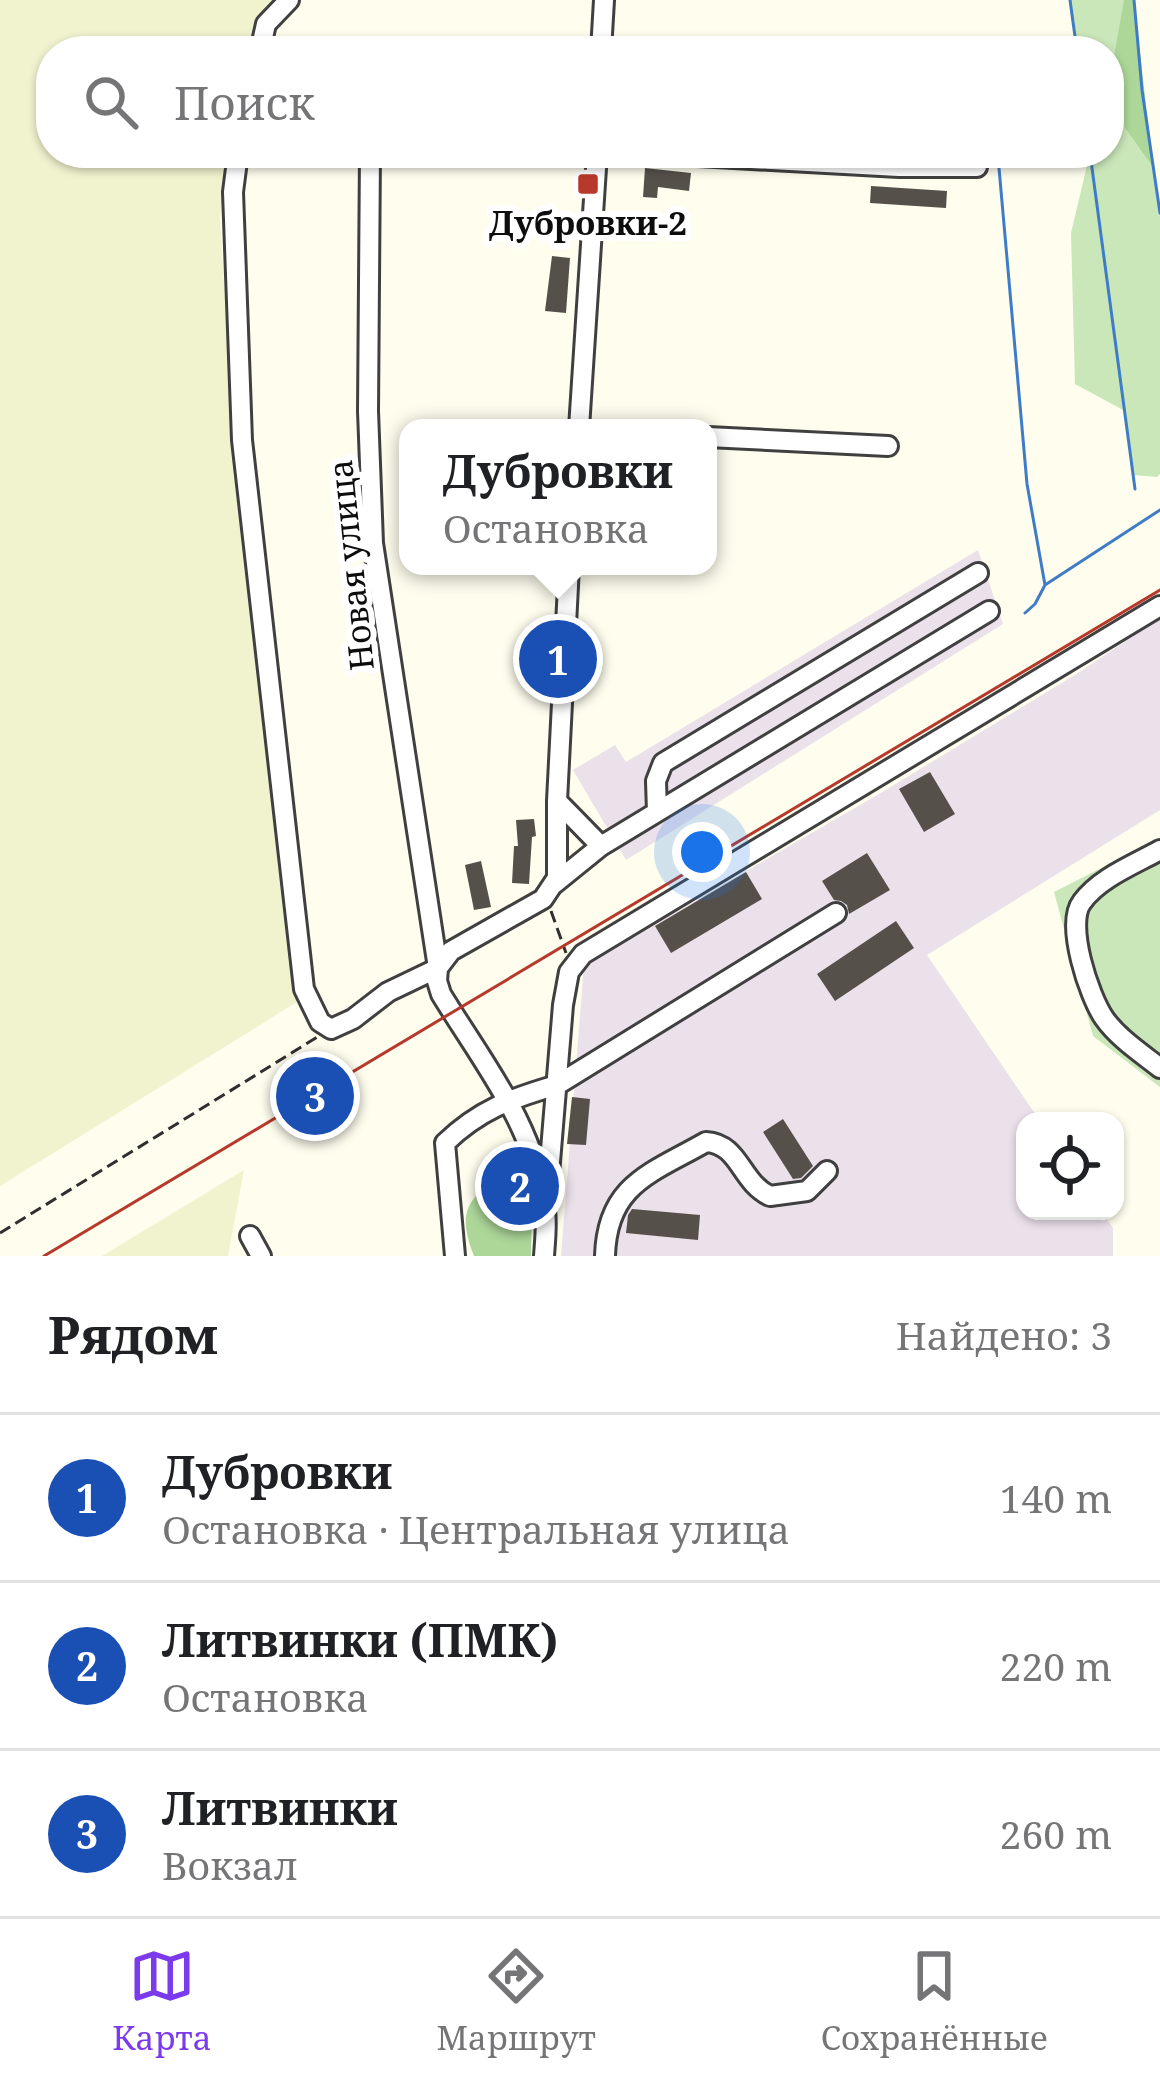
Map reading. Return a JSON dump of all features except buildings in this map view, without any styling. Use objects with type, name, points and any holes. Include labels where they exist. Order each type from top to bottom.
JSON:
[{"type":"street","points":[[263,36],[266,24],[289,0]]},
{"type":"street","points":[[602,36],[604,0]]},
{"type":"street","points":[[236,168],[233,192],[244,462],[304,989],[320,1022],[331,1029],[388,992],[438,968],[451,951],[538,902],[601,846],[989,611]]},
{"type":"street","name":"Новая улица","points":[[370,168],[368,411],[373,543],[437,979],[441,994],[519,1119],[535,1158],[546,1215]]},
{"type":"street","points":[[580,419],[596,168]]},
{"type":"street","points":[[717,437],[888,446]]},
{"type":"street","points":[[657,812],[656,781],[663,763],[978,573]]},
{"type":"street","points":[[553,887],[559,866],[557,801],[569,575]]},
{"type":"street","points":[[544,1256],[563,1005],[569,973],[584,954],[1160,606]]},
{"type":"street","points":[[557,801],[601,846]]},
{"type":"street","points":[[1160,850],[1107,880],[1081,903],[1075,918],[1082,964],[1103,1017],[1160,1068]]},
{"type":"street","points":[[455,1256],[445,1143],[457,1131],[507,1099],[557,1085],[836,913]]},
{"type":"street","points":[[605,1256],[605,1234],[626,1190],[706,1142],[727,1148],[747,1180],[770,1196],[807,1191],[827,1171]]},
{"type":"street","points":[[250,1236],[261,1256]]},
{"type":"path","points":[[553,887],[550,908],[569,973]]},
{"type":"path","points":[[0,1233],[331,1029]]},
{"type":"shaded area","points":[[978,550],[1003,624],[626,860],[573,770],[615,745],[626,762]]},
{"type":"shaded area","points":[[1160,618],[1160,810],[927,955],[1034,1112],[1016,1112],[1016,1220],[1107,1220],[1113,1228],[1113,1256],[561,1256],[584,965],[1078,673]]},
{"type":"green space","points":[[0,0],[281,0],[262,15],[257,36],[36,36],[36,168],[226,168],[220,217],[233,430],[297,1002],[0,1186]]},
{"type":"green space","points":[[1070,0],[1134,0],[1160,213],[1157,477],[1133,475],[1125,411],[1075,384],[1071,233],[1086,168],[1124,168],[1124,36],[1075,36]]},
{"type":"green space","points":[[1124,0],[1134,0],[1153,167],[1124,126],[1124,36],[1118,36]]},
{"type":"green space","points":[[1160,838],[1160,1087],[1093,1036],[1054,892]]},
{"type":"green space","points":[[244,1170],[228,1256],[102,1256]]},
{"type":"green space","points":[[507,1170],[512,1199],[532,1213],[531,1256],[474,1256],[466,1215],[475,1197]]},
{"type":"waterway","points":[[1070,0],[1075,36]]},
{"type":"waterway","points":[[1134,0],[1160,213]]},
{"type":"waterway","points":[[999,168],[1027,484],[1045,585]]},
{"type":"waterway","points":[[1092,168],[1135,489]]},
{"type":"waterway","points":[[1025,613],[1045,585],[1160,510]]},
{"type":"railway","points":[[44,1256],[1160,590]]},
{"type":"place","name":"Дубровки-2","points":[[588,184]]},
{"type":"place","name":"Дубровки","points":[[558,659]]},
{"type":"place","name":"Литвинки","points":[[315,1096]]},
{"type":"place","name":"Литвинки (ПМК)","points":[[520,1186]]}]
